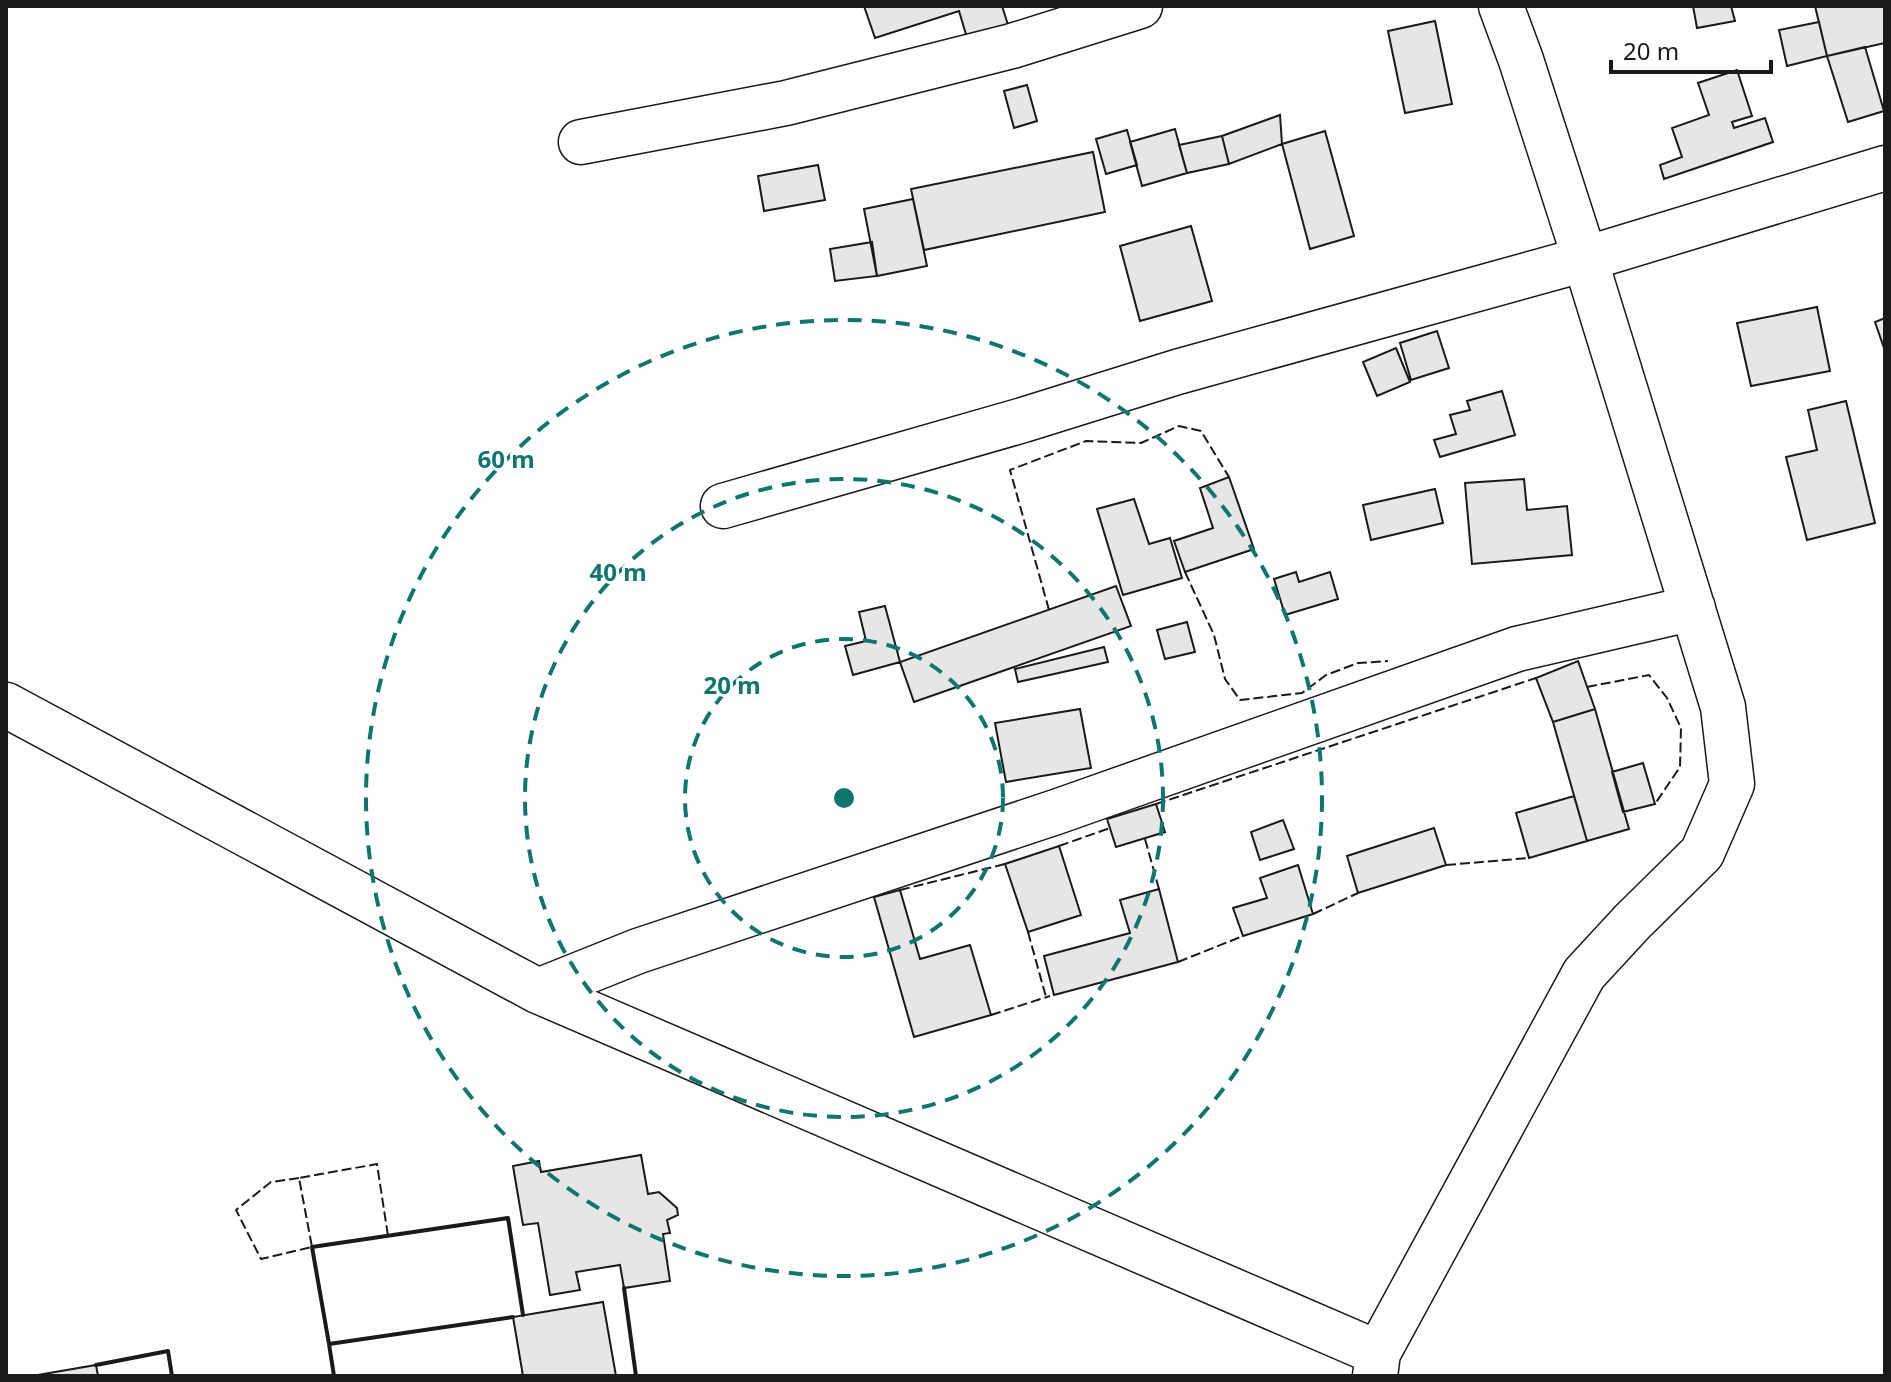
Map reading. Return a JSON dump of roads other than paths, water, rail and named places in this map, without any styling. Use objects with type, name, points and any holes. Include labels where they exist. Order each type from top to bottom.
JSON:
[{"type":"street","points":[[581,142],[786,103],[1012,46],[1140,6]]},
{"type":"street","points":[[6,705],[538,991],[1376,1365],[1584,974],[1702,853],[1732,784],[1723,707],[1585,259],[1501,6]]},
{"type":"street","points":[[723,506],[1023,420],[1177,372],[1585,259],[1885,168]]},
{"type":"street","points":[[538,991],[638,951],[1056,812],[1517,649],[1693,608]]}]
